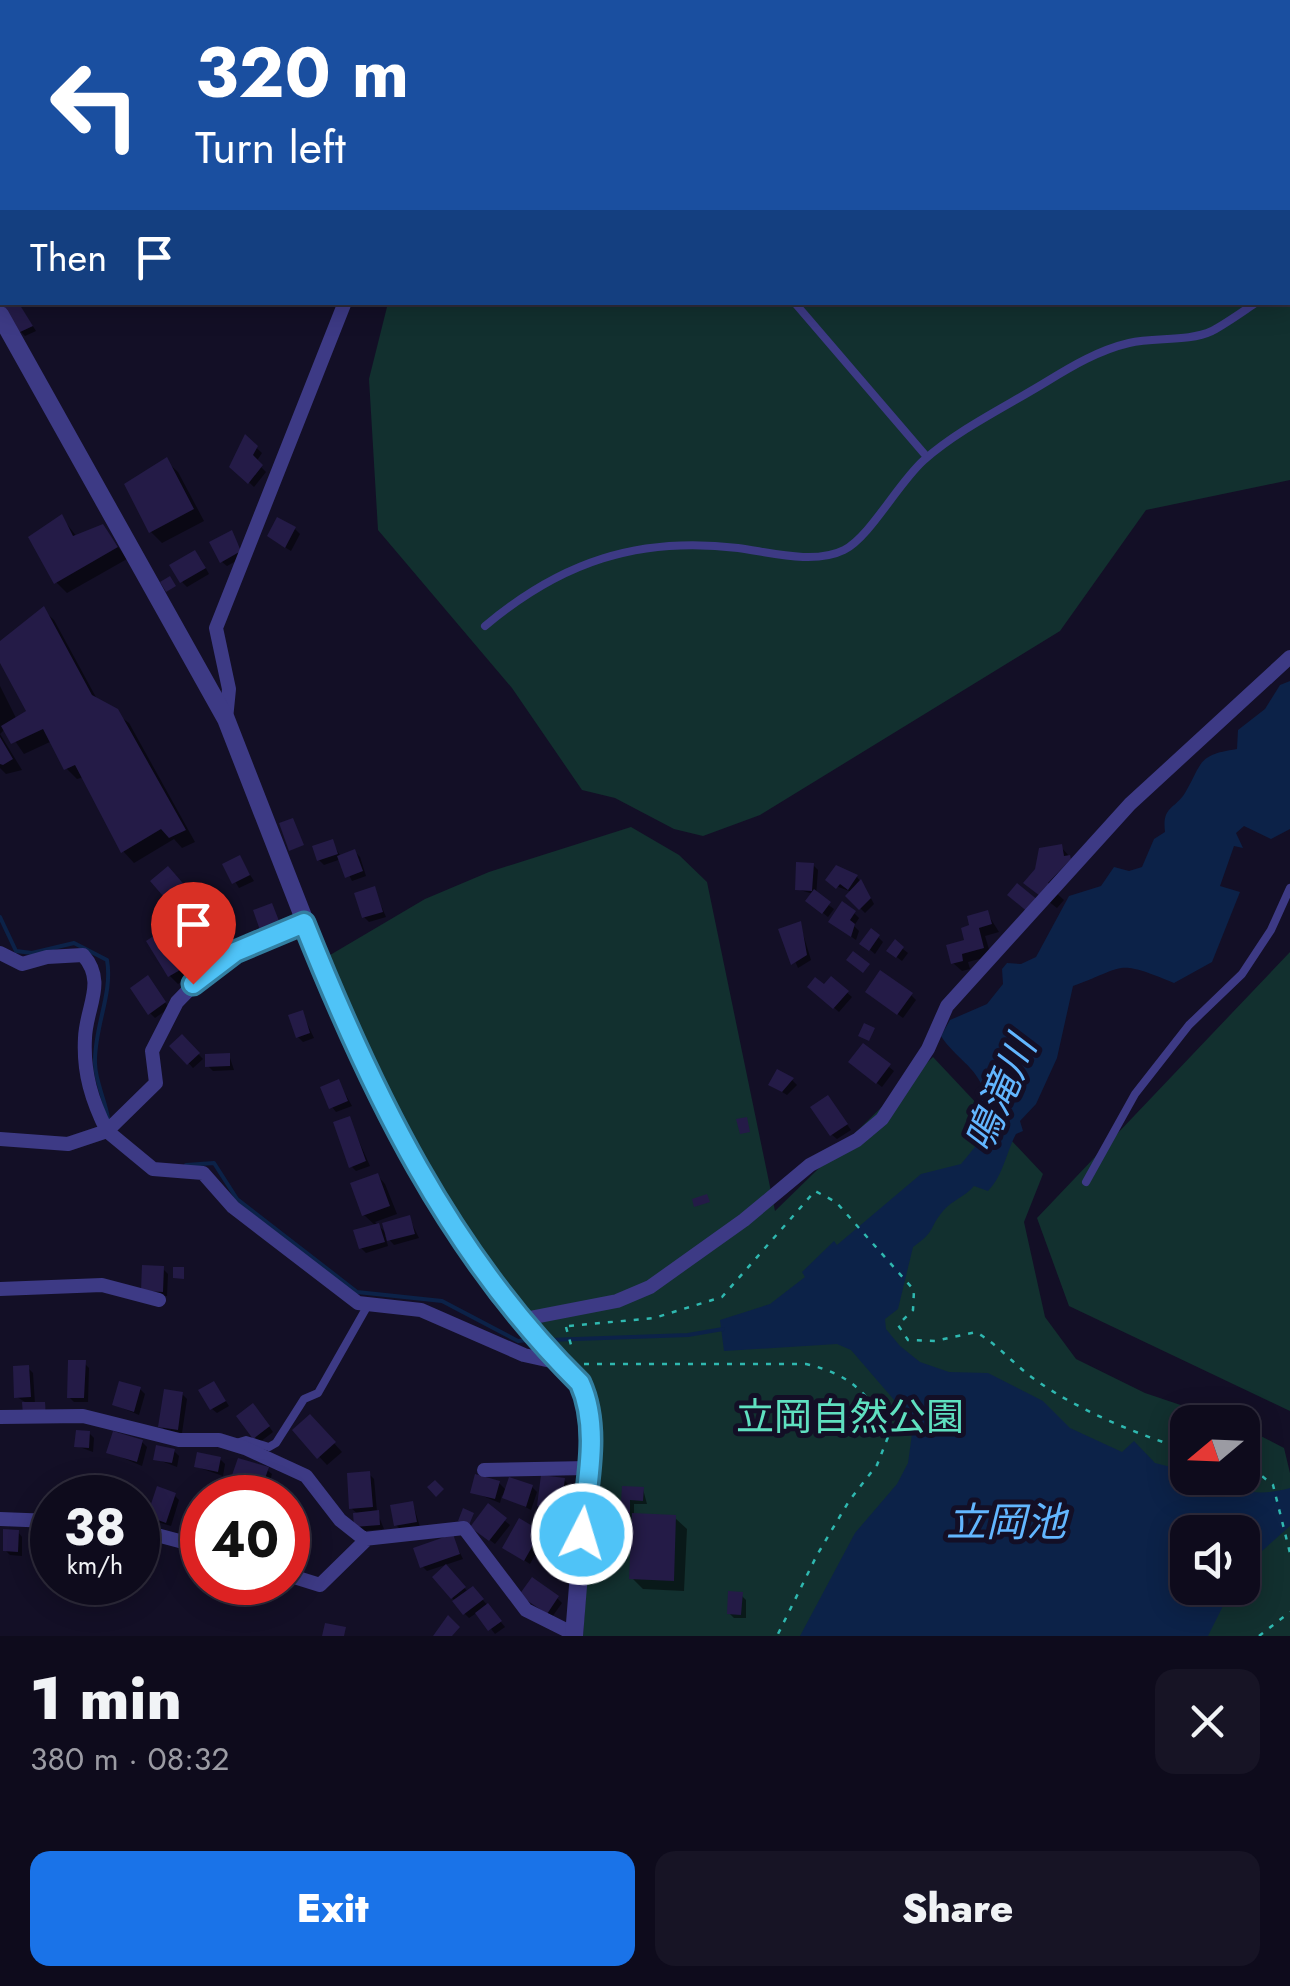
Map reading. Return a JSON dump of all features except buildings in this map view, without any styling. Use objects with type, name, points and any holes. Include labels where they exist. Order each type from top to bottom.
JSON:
[{"type":"street","points":[[226,718],[229,690],[216,628],[344,305]]},
{"type":"street","points":[[0,314],[226,718],[352,1042],[412,1161],[486,1278],[525,1325],[568,1363],[589,1407],[588,1468],[574,1635],[526,1610],[464,1528],[367,1539],[320,1585],[310,1582]]},
{"type":"street","points":[[525,1325],[618,1301],[650,1287],[744,1220],[810,1165],[858,1140],[882,1120],[928,1048],[947,1006],[1130,804],[1290,657]]},
{"type":"street","points":[[0,1139],[68,1144],[107,1131],[156,1083],[152,1051],[177,1002],[210,968],[304,923]]},
{"type":"street","points":[[0,952],[22,964],[47,957],[83,956],[95,969],[96,985],[84,1040],[90,1096],[107,1131],[152,1169],[203,1173],[234,1207],[358,1302],[421,1310],[524,1356],[568,1363]]},
{"type":"street","points":[[0,1289],[102,1285],[159,1300]]},
{"type":"street","points":[[0,1418],[84,1416],[179,1440],[232,1444],[273,1458],[306,1476],[340,1520],[367,1539]]},
{"type":"street","points":[[484,1470],[588,1468]]},
{"type":"street","points":[[0,1519],[30,1520]]},
{"type":"lane","points":[[797,305],[927,457]]},
{"type":"lane","points":[[485,626],[548,579],[607,555],[717,546],[822,557],[844,550],[861,537],[894,490],[927,457],[1088,358],[1128,344],[1209,332],[1252,305]]},
{"type":"lane","points":[[1086,1182],[1135,1094],[1188,1026],[1242,974],[1271,930],[1290,888]]},
{"type":"lane","points":[[232,1444],[246,1440],[270,1448],[276,1443],[304,1399],[318,1393],[368,1304]]},
{"type":"path","points":[[777,1636],[848,1500],[878,1465],[888,1437],[878,1411],[856,1384],[831,1370],[806,1364],[568,1363],[566,1326],[654,1318],[722,1297],[815,1191],[836,1202],[914,1290],[913,1310],[898,1325],[908,1340],[935,1341],[976,1332],[1006,1350],[1032,1378],[1062,1398],[1170,1443]]},
{"type":"path","points":[[1260,1475],[1273,1485],[1290,1553]]},
{"type":"path","points":[[1260,1636],[1290,1612]]},
{"type":"green space","points":[[388,305],[1290,305],[1290,480],[1146,510],[1060,631],[760,815],[703,836],[674,829],[615,798],[582,790],[512,688],[378,530],[369,379]]},
{"type":"green space","name":"立岡自然公園","points":[[631,827],[679,855],[707,882],[775,1211],[933,1057],[1043,1174],[1024,1222],[1045,1317],[1076,1359],[1145,1393],[1181,1405],[1170,1405],[1170,1495],[1260,1495],[1260,1436],[1284,1448],[1290,1473],[1290,1636],[583,1636],[598,1416],[592,1392],[518,1307],[465,1230],[395,1108],[325,958],[425,899],[489,872]]},
{"type":"green space","points":[[1290,952],[1290,1411],[1069,1306],[1037,1218]]},
{"type":"water","points":[[1290,681],[1290,829],[1271,839],[1244,826],[1236,833],[1243,848],[1234,846],[1220,886],[1240,892],[1212,962],[1174,983],[1122,968],[1073,986],[1057,1058],[1036,1104],[1020,1121],[1023,1131],[1016,1134],[997,1178],[988,1191],[974,1186],[950,1204],[913,1247],[898,1309],[885,1319],[886,1329],[920,1362],[949,1372],[988,1373],[1043,1401],[1070,1428],[1122,1452],[1134,1441],[1155,1463],[1170,1467],[1170,1495],[1260,1495],[1290,1488],[1290,1526],[1260,1553],[1260,1515],[1170,1515],[1170,1605],[1224,1605],[1208,1636],[800,1636],[855,1533],[897,1484],[908,1463],[912,1434],[901,1408],[851,1350],[837,1344],[724,1351],[720,1320],[770,1304],[805,1277],[802,1272],[834,1241],[837,1245],[921,1174],[961,1164],[975,1147],[977,1106],[984,1091],[976,1075],[941,1036],[950,1020],[987,1004],[1003,984],[1002,969],[1007,963],[1021,964],[1036,957],[1069,896],[1101,886],[1114,867],[1129,871],[1142,867],[1154,839],[1165,832],[1167,813],[1185,793],[1199,767],[1208,757],[1237,749],[1238,730],[1265,709],[1280,685]]},
{"type":"waterway","points":[[0,917],[16,951],[32,953],[74,943],[107,960],[108,985],[95,1063],[108,1118]]},
{"type":"waterway","points":[[186,1165],[214,1163],[237,1199],[357,1292],[442,1301],[518,1341],[529,1340]]},
{"type":"waterway","points":[[548,1340],[688,1335],[723,1329]]},
{"type":"route","points":[[193,984],[235,952],[304,923],[352,1042],[412,1161],[498,1295],[580,1383],[586,1396],[591,1422],[582,1534]]},
{"type":"water label","name":"鳴滝川","points":[[1000,1094]]},
{"type":"water label","name":"立岡池","points":[[1006,1522]]}]
